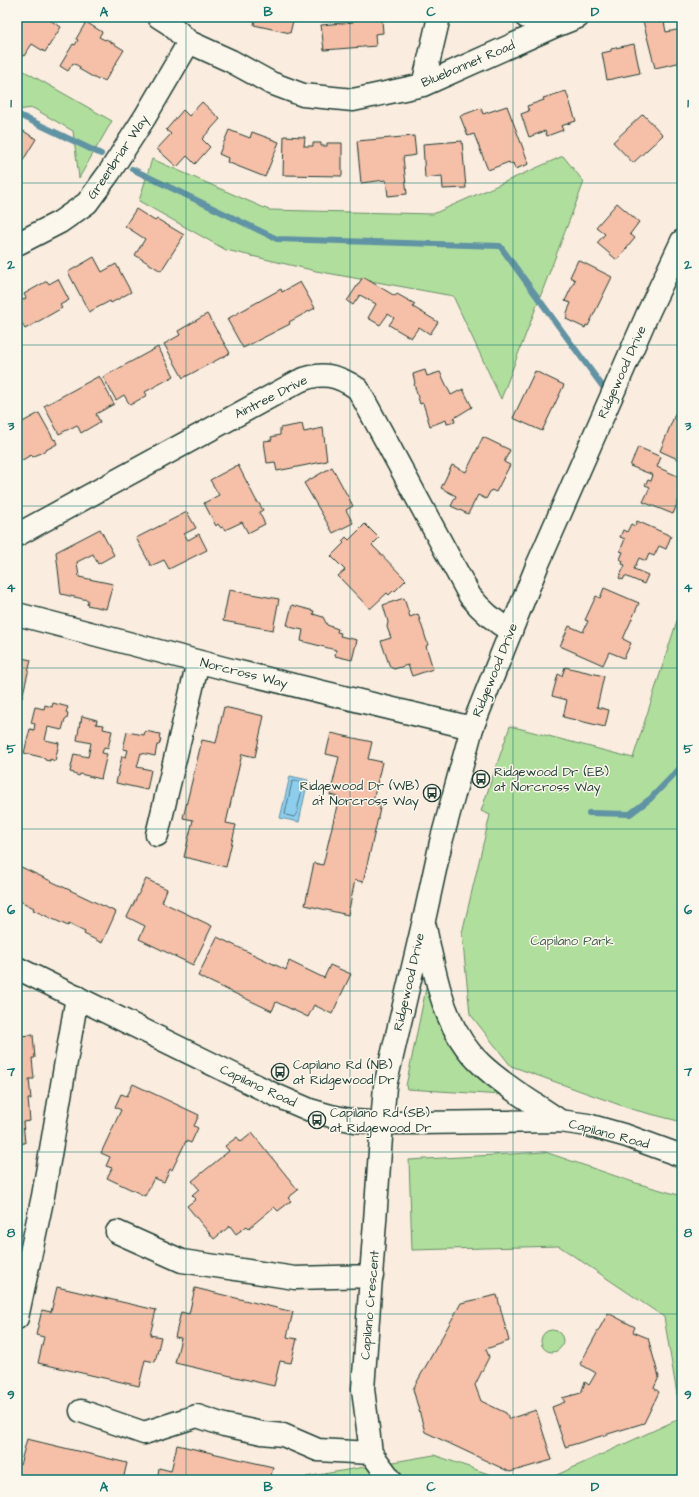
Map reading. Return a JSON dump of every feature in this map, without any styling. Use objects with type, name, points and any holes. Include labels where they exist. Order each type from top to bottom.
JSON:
[{"type":"street","points":[[423,85],[439,17]]},
{"type":"street","points":[[526,17],[555,26]]},
{"type":"street","name":"Bluebonnet Road","points":[[167,19],[189,42],[231,61],[271,83],[303,95],[353,100],[423,85],[578,17]]},
{"type":"street","name":"Greenbriar Way","points":[[17,244],[60,222],[87,203],[109,173],[145,117],[189,42]]},
{"type":"street","name":"Ridgewood Drive","points":[[382,1123],[385,1086],[441,842],[472,728],[537,566],[648,313],[682,241]]},
{"type":"street","name":"Aintree Drive","points":[[17,535],[299,381],[318,375],[334,376],[346,381],[358,389],[470,596],[479,607],[498,624],[511,631]]},
{"type":"street","name":"Norcross Way","points":[[17,614],[198,662],[472,728]]},
{"type":"street","points":[[157,835],[198,662]]},
{"type":"street","points":[[424,920],[439,991],[456,1031],[467,1048],[479,1063],[494,1076],[560,1121]]},
{"type":"street","name":"Capilano Road","points":[[17,968],[295,1104],[331,1116],[382,1123],[465,1124],[560,1121],[588,1125],[627,1136],[682,1156]]},
{"type":"street","points":[[17,1318],[43,1196],[77,997]]},
{"type":"street","name":"Capilano Crescent","points":[[371,1453],[364,1389],[382,1123]]},
{"type":"street","points":[[117,1232],[182,1261],[295,1278],[372,1276]]},
{"type":"street","points":[[81,1411],[144,1433],[197,1416],[224,1425],[262,1433],[283,1435],[318,1450],[371,1453],[392,1480]]},
{"type":"green space","points":[[17,67],[112,121],[79,178],[73,131],[33,108],[17,110]]},
{"type":"green space","points":[[563,156],[584,182],[501,399],[453,296],[316,271],[226,250],[139,201],[152,159],[269,210],[433,214]]},
{"type":"green space","name":"Capilano Park","points":[[682,605],[682,1122],[631,1109],[511,1066],[470,1014],[462,933],[490,815],[481,811],[510,726],[633,758]]},
{"type":"green space","points":[[429,974],[502,1095],[407,1089],[406,1086]]},
{"type":"green space","points":[[545,1152],[636,1183],[682,1196],[682,1480],[546,1480],[681,1418],[664,1317],[559,1246],[412,1250],[409,1160]]},
{"type":"green space","points":[[548,1330],[556,1330],[563,1337],[563,1345],[556,1352],[548,1352],[541,1345],[541,1337]]},
{"type":"green space","points":[[434,1455],[506,1480],[311,1480],[306,1477]]},
{"type":"water","points":[[290,776],[308,780],[299,822],[280,818]]},
{"type":"building","points":[[17,17],[45,17],[61,27],[45,52],[32,44],[24,56],[17,52]]},
{"type":"building","points":[[246,17],[294,17],[290,33],[254,25],[255,19]]},
{"type":"building","points":[[380,17],[380,20],[382,20],[383,33],[375,34],[376,46],[324,50],[321,25],[353,22],[353,20]]},
{"type":"building","points":[[642,17],[663,17],[666,32],[682,29],[682,62],[655,68]]},
{"type":"building","points":[[86,22],[102,32],[99,37],[105,40],[106,39],[124,50],[105,81],[99,78],[98,80],[79,69],[80,67],[73,63],[68,71],[60,66],[73,44],[75,45],[78,40],[76,39]]},
{"type":"building","points":[[634,44],[640,73],[607,80],[602,53],[611,51],[611,49]]},
{"type":"building","points":[[566,91],[576,121],[561,126],[563,130],[547,136],[545,131],[529,137],[521,114],[529,111],[527,106],[544,100],[543,98]]},
{"type":"building","points":[[202,102],[220,119],[202,139],[210,147],[195,164],[187,156],[177,167],[157,149],[171,134],[166,130],[183,110],[189,116]]},
{"type":"building","points":[[507,106],[529,164],[515,169],[513,163],[510,164],[509,162],[488,170],[474,134],[468,136],[460,116],[481,108],[483,114]]},
{"type":"building","points":[[643,114],[663,135],[633,163],[613,142]]},
{"type":"building","points":[[17,127],[36,139],[22,162],[17,158]]},
{"type":"building","points":[[229,130],[250,138],[252,132],[279,142],[265,177],[227,162],[228,158],[219,154]]},
{"type":"building","points":[[284,136],[305,137],[304,146],[313,146],[313,143],[321,143],[321,146],[327,146],[327,143],[342,143],[342,176],[283,175]]},
{"type":"building","points":[[414,136],[416,155],[403,157],[407,194],[388,196],[386,180],[361,183],[357,141]]},
{"type":"building","points":[[462,141],[466,188],[443,189],[442,176],[425,178],[423,144]]},
{"type":"building","points":[[617,203],[639,222],[630,234],[635,238],[617,260],[597,243],[605,234],[596,227]]},
{"type":"building","points":[[136,209],[155,221],[157,219],[184,235],[161,271],[135,255],[145,239],[125,226]]},
{"type":"building","points":[[94,257],[102,272],[116,264],[131,292],[111,303],[110,301],[89,312],[68,272]]},
{"type":"building","points":[[578,260],[612,277],[588,326],[586,325],[585,328],[566,319],[571,303],[565,301],[575,280],[570,277]]},
{"type":"building","points":[[363,277],[395,296],[397,294],[415,304],[413,307],[438,322],[430,334],[419,327],[411,338],[389,325],[394,318],[388,314],[380,325],[368,318],[376,304],[360,295],[353,305],[347,301]]},
{"type":"building","points":[[58,279],[69,300],[60,305],[62,308],[25,329],[17,314],[17,303],[26,298],[24,294],[47,281],[49,284]]},
{"type":"building","points":[[300,282],[315,308],[289,322],[290,324],[243,348],[227,319],[281,289],[282,292]]},
{"type":"building","points":[[207,314],[230,353],[183,378],[164,344],[180,335],[178,331]]},
{"type":"building","points":[[158,347],[174,376],[145,392],[147,395],[130,405],[124,395],[116,400],[103,377]]},
{"type":"building","points":[[425,370],[427,376],[440,372],[451,395],[463,389],[472,407],[454,418],[455,422],[447,424],[446,420],[430,426],[423,403],[420,404],[414,384],[413,374]]},
{"type":"building","points":[[535,371],[564,385],[542,431],[513,418]]},
{"type":"building","points":[[99,376],[114,404],[96,414],[100,422],[81,433],[77,425],[59,434],[44,406]]},
{"type":"building","points":[[680,402],[682,403],[682,461],[660,451]]},
{"type":"building","points":[[39,413],[57,444],[33,457],[31,455],[17,463],[17,425]]},
{"type":"building","points":[[302,424],[304,432],[323,428],[327,461],[277,471],[275,462],[267,463],[264,441],[272,440],[271,437],[280,435],[280,428]]},
{"type":"building","points":[[483,437],[510,450],[504,462],[510,465],[496,492],[491,490],[486,499],[478,495],[468,514],[451,506],[456,496],[441,488],[452,465],[466,472]]},
{"type":"building","points":[[638,447],[661,457],[657,467],[682,478],[677,490],[682,492],[673,514],[643,502],[650,487],[645,485],[648,480],[651,481],[653,475],[630,466]]},
{"type":"building","points":[[238,465],[257,502],[263,510],[259,512],[265,524],[248,533],[242,522],[225,530],[218,524],[216,526],[204,503],[219,495],[210,480]]},
{"type":"building","points":[[332,467],[353,506],[346,510],[353,523],[333,533],[304,483]]},
{"type":"building","points":[[187,512],[196,528],[184,534],[188,540],[199,534],[207,550],[169,569],[164,560],[151,566],[136,538]]},
{"type":"building","points":[[637,521],[671,536],[666,549],[659,546],[654,556],[649,554],[646,561],[639,558],[634,569],[648,575],[644,584],[625,576],[623,580],[619,578],[625,565],[622,564],[623,561],[620,559],[623,552],[620,551],[625,539],[620,537],[623,530],[627,532],[631,524],[635,526]]},
{"type":"building","points":[[365,524],[379,538],[372,545],[406,580],[395,591],[394,590],[389,595],[387,593],[370,609],[338,576],[345,570],[331,556],[344,543],[342,541],[346,537],[349,540]]},
{"type":"building","points":[[100,529],[114,555],[98,564],[93,554],[77,562],[79,577],[113,584],[106,609],[87,605],[88,600],[61,594],[56,552]]},
{"type":"building","points":[[604,588],[639,603],[623,639],[631,643],[624,658],[609,652],[603,665],[560,646],[569,626],[583,632],[588,621],[585,620],[596,596],[600,598]]},
{"type":"building","points":[[229,590],[279,599],[273,630],[223,621]]},
{"type":"building","points":[[404,598],[410,617],[418,614],[428,645],[426,646],[433,669],[412,676],[408,665],[394,669],[390,667],[381,641],[391,638],[387,627],[388,622],[383,605]]},
{"type":"building","points":[[292,605],[314,611],[313,614],[323,617],[327,625],[338,629],[337,632],[341,633],[340,636],[357,640],[352,660],[335,656],[336,650],[301,641],[303,630],[289,627],[289,625],[287,625]]},
{"type":"building","points":[[17,657],[31,660],[22,698],[17,697]]},
{"type":"building","points":[[565,667],[604,676],[597,707],[609,710],[605,727],[563,717],[567,700],[552,696],[558,674],[562,676]]},
{"type":"building","points":[[53,703],[68,707],[66,712],[68,713],[62,730],[48,727],[45,740],[59,743],[55,761],[50,759],[50,761],[45,760],[45,758],[24,753],[30,729],[34,730],[35,724],[31,723],[35,707],[44,709],[45,705],[52,707]]},
{"type":"building","points":[[224,707],[264,716],[255,757],[242,754],[226,823],[236,825],[226,867],[184,857],[193,820],[183,818],[202,740],[216,743]]},
{"type":"building","points":[[82,716],[97,720],[96,724],[104,725],[103,729],[112,731],[108,748],[104,747],[102,753],[107,754],[101,779],[80,774],[79,776],[70,772],[74,754],[88,757],[91,743],[77,740]]},
{"type":"building","points":[[145,731],[160,734],[159,738],[161,739],[159,745],[157,745],[155,756],[141,753],[137,767],[151,770],[147,790],[116,783],[122,756],[126,757],[128,750],[123,749],[127,732],[144,735]]},
{"type":"building","points":[[331,733],[372,742],[368,759],[382,762],[373,801],[381,803],[378,818],[363,882],[355,880],[348,915],[305,905],[314,863],[323,865],[339,797],[330,795],[339,757],[326,754]]},
{"type":"building","points":[[17,865],[116,912],[102,943],[69,924],[68,926],[33,910],[34,908],[18,900],[17,902]]},
{"type":"building","points":[[146,879],[167,889],[162,902],[212,926],[193,965],[139,939],[145,926],[127,917]]},
{"type":"building","points":[[217,937],[286,970],[289,961],[324,978],[330,965],[351,974],[332,1014],[314,1005],[308,1017],[276,1002],[272,1011],[198,976]]},
{"type":"building","points":[[33,1035],[35,1058],[32,1058],[34,1079],[29,1079],[31,1099],[28,1099],[30,1121],[23,1122],[25,1143],[17,1144],[17,1036]]},
{"type":"building","points":[[133,1084],[199,1115],[194,1126],[198,1128],[191,1143],[186,1141],[172,1170],[170,1169],[164,1182],[154,1178],[145,1196],[107,1178],[112,1168],[106,1166],[110,1157],[101,1153],[121,1110],[115,1107],[121,1094],[127,1096]]},
{"type":"building","points":[[252,1133],[298,1190],[288,1198],[291,1201],[278,1211],[274,1207],[249,1228],[247,1226],[236,1234],[230,1226],[214,1239],[187,1206],[196,1199],[192,1195],[199,1189],[192,1181],[229,1151],[225,1146],[237,1137],[241,1142]]},
{"type":"building","points":[[57,1287],[156,1310],[150,1335],[161,1337],[155,1362],[145,1360],[139,1386],[38,1363],[44,1337],[36,1335],[42,1310],[51,1312]]},
{"type":"building","points":[[195,1288],[293,1312],[287,1337],[297,1339],[291,1363],[280,1361],[274,1386],[175,1363],[181,1338],[175,1337],[181,1312],[189,1314]]},
{"type":"building","points":[[497,1295],[509,1341],[486,1349],[489,1357],[475,1385],[481,1401],[506,1413],[509,1419],[536,1410],[552,1460],[510,1472],[425,1432],[413,1389],[461,1303]]},
{"type":"building","points":[[608,1313],[635,1327],[633,1332],[648,1338],[659,1377],[654,1388],[659,1392],[644,1423],[565,1447],[552,1407],[565,1402],[562,1398],[581,1393],[585,1382],[589,1385],[596,1373],[580,1364]]},
{"type":"building","points":[[27,1439],[127,1463],[123,1480],[17,1480],[17,1464],[20,1465]]},
{"type":"building","points":[[177,1445],[273,1467],[270,1480],[157,1480],[159,1468],[171,1471]]},
{"type":"waterway","points":[[17,114],[101,154]]},
{"type":"waterway","points":[[132,169],[277,239],[500,246],[603,387],[608,388]]},
{"type":"waterway","points":[[589,813],[630,814],[650,799],[682,766]]},
{"type":"place","name":"Ridgewood Dr (EB) at Norcross Way","points":[[481,779]]},
{"type":"place","name":"Ridgewood Dr (WB) at Norcross Way","points":[[432,793]]},
{"type":"place","name":"Capilano Rd (NB) at Ridgewood Dr","points":[[280,1072]]},
{"type":"place","name":"Capilano Rd (SB) at Ridgewood Dr","points":[[317,1120]]}]
